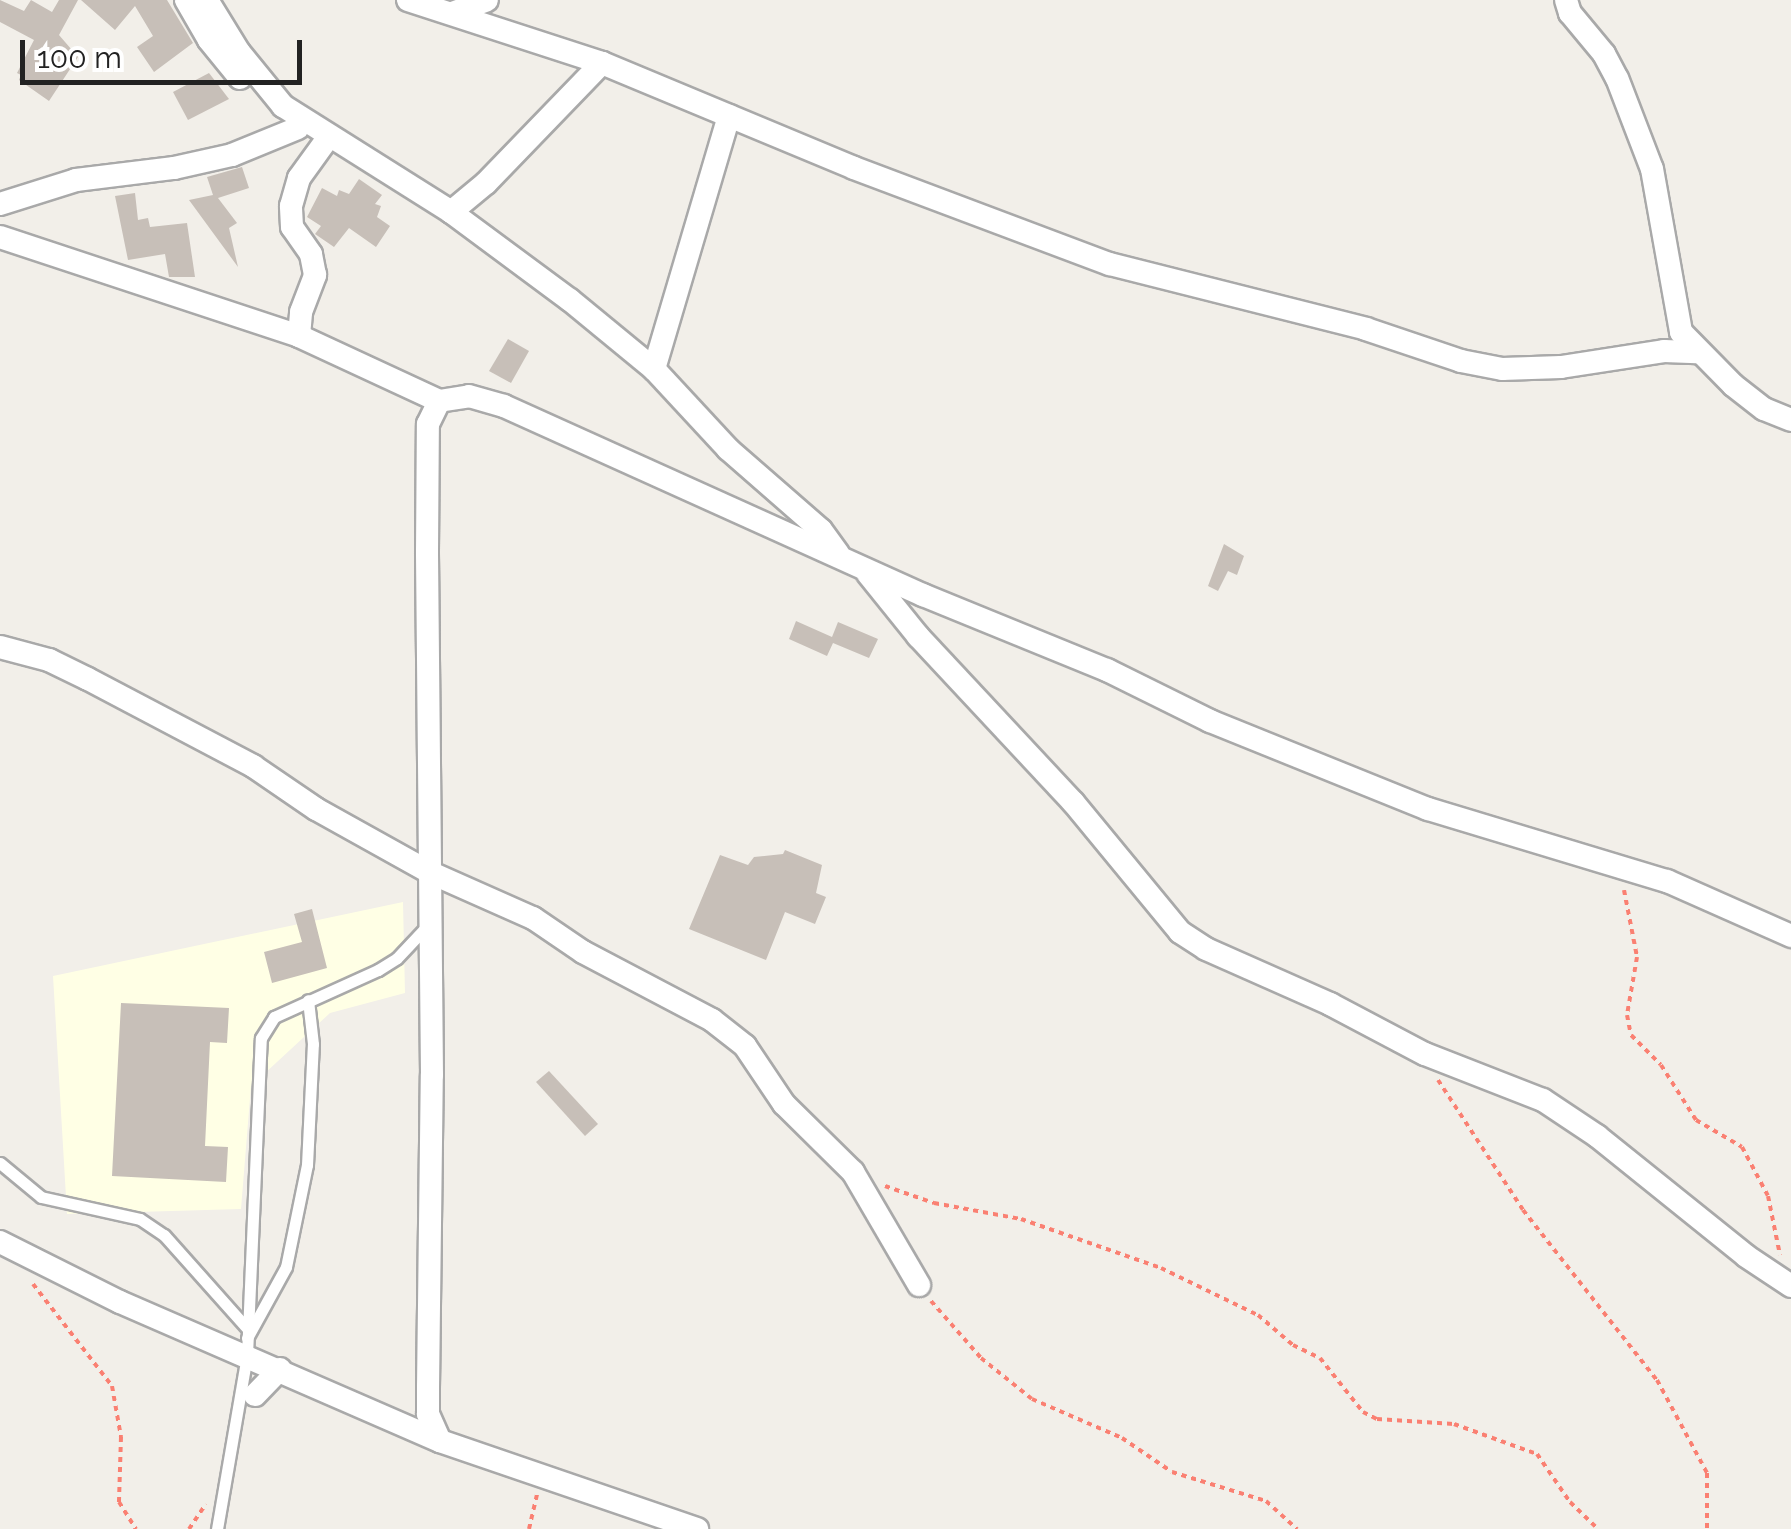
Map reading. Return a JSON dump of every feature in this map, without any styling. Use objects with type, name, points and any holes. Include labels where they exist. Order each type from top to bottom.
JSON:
[{"type":"street","points":[[186,0],[209,40],[264,106],[298,128],[362,157]]},
{"type":"street","points":[[207,0],[269,93],[451,212],[654,369],[728,449],[821,530],[840,556]]},
{"type":"street","points":[[408,0],[602,63],[1110,264],[1366,329],[1461,361],[1502,368],[1561,367],[1664,351],[1697,352]]},
{"type":"street","points":[[452,13],[487,0]]},
{"type":"street","points":[[1566,0],[1570,13],[1604,54],[1617,78],[1652,169],[1677,326],[1697,352],[1764,408],[1791,420]]},
{"type":"street","points":[[451,212],[486,183],[602,63]]},
{"type":"street","points":[[654,369],[729,116]]},
{"type":"street","points":[[0,204],[76,180],[174,168],[232,155],[298,128]]},
{"type":"street","points":[[298,336],[300,312],[314,275],[311,254],[292,226],[291,206],[299,178],[325,142]]},
{"type":"street","points":[[0,237],[298,336],[440,401],[469,396],[504,406],[863,567],[1107,670],[1210,721],[1428,809],[1622,865],[1791,936]]},
{"type":"street","points":[[440,401],[432,411],[427,446],[427,926],[432,1075],[428,1387],[431,1427],[440,1440]]},
{"type":"street","points":[[863,567],[918,636],[1073,802],[1180,932],[1206,949],[1330,1004],[1425,1054],[1553,1106],[1788,1284]]},
{"type":"street","points":[[0,647],[49,660],[120,695],[253,766],[316,809],[429,872],[534,918],[583,952],[712,1020],[745,1046],[784,1104],[853,1172],[919,1285]]},
{"type":"street","points":[[9,1247],[247,1340],[280,1369],[440,1440],[542,1479],[697,1529]]},
{"type":"street","points":[[254,1396],[280,1369]]},
{"type":"street","points":[[399,1420],[428,1387]]},
{"type":"lane","points":[[218,1529],[247,1340],[262,1038],[274,1016],[397,958],[427,926]]},
{"type":"lane","points":[[247,1340],[286,1266],[308,1165],[313,1044],[308,1000]]},
{"type":"lane","points":[[0,1163],[42,1196],[140,1219],[164,1235],[247,1340]]},
{"type":"path","points":[[1622,865],[1637,957],[1628,1014],[1632,1034],[1661,1065],[1696,1120],[1735,1140],[1748,1158],[1772,1211],[1788,1284]]},
{"type":"path","points":[[1425,1054],[1445,1094],[1514,1198],[1657,1380],[1707,1473],[1708,1529]]},
{"type":"path","points":[[853,1172],[934,1203],[1021,1219],[1161,1268],[1258,1315],[1293,1345],[1320,1358],[1363,1412],[1377,1419],[1454,1424],[1537,1454],[1570,1502],[1598,1529]]},
{"type":"path","points":[[9,1247],[40,1296],[98,1362],[112,1386],[121,1437],[119,1502],[136,1529]]},
{"type":"path","points":[[919,1285],[981,1358],[1032,1399],[1122,1438],[1172,1472],[1266,1501],[1296,1529]]},
{"type":"path","points":[[529,1529],[542,1479]]},
{"type":"shaded area","points":[[403,902],[405,993],[330,1013],[251,1086],[241,1209],[67,1214],[53,976]]},
{"type":"building","points":[[0,0],[24,11],[31,0],[52,12],[59,0],[78,0],[59,35],[78,57],[49,101],[19,80],[21,75],[17,73],[34,40],[0,22]]},
{"type":"building","points":[[81,0],[167,0],[193,43],[154,72],[137,47],[153,36],[135,6],[115,30]]},
{"type":"building","points":[[209,73],[229,99],[188,120],[173,92]]},
{"type":"building","points":[[242,167],[249,188],[218,198],[237,223],[229,228],[238,267],[189,200],[213,195],[207,177]]},
{"type":"building","points":[[359,179],[382,195],[375,204],[381,206],[377,217],[390,226],[376,247],[349,228],[334,247],[315,234],[321,226],[307,217],[322,188],[337,196],[339,190],[349,194]]},
{"type":"building","points":[[135,193],[138,220],[148,218],[150,227],[187,223],[195,277],[169,277],[165,254],[128,260],[115,196]]},
{"type":"building","points":[[508,339],[529,351],[511,383],[489,371]]},
{"type":"building","points":[[1224,544],[1244,556],[1237,575],[1228,571],[1218,591],[1208,586]]},
{"type":"building","points":[[796,621],[832,637],[838,622],[878,639],[869,658],[833,643],[827,656],[789,639]]},
{"type":"building","points":[[785,850],[822,865],[816,893],[826,897],[815,924],[785,912],[766,960],[689,929],[720,855],[748,865],[754,857],[783,854]]},
{"type":"building","points":[[312,909],[327,968],[272,983],[264,952],[302,942],[294,914]]},
{"type":"building","points":[[121,1003],[229,1008],[227,1043],[210,1042],[205,1146],[228,1147],[226,1182],[112,1176]]},
{"type":"building","points":[[549,1071],[598,1124],[585,1136],[536,1082]]}]
